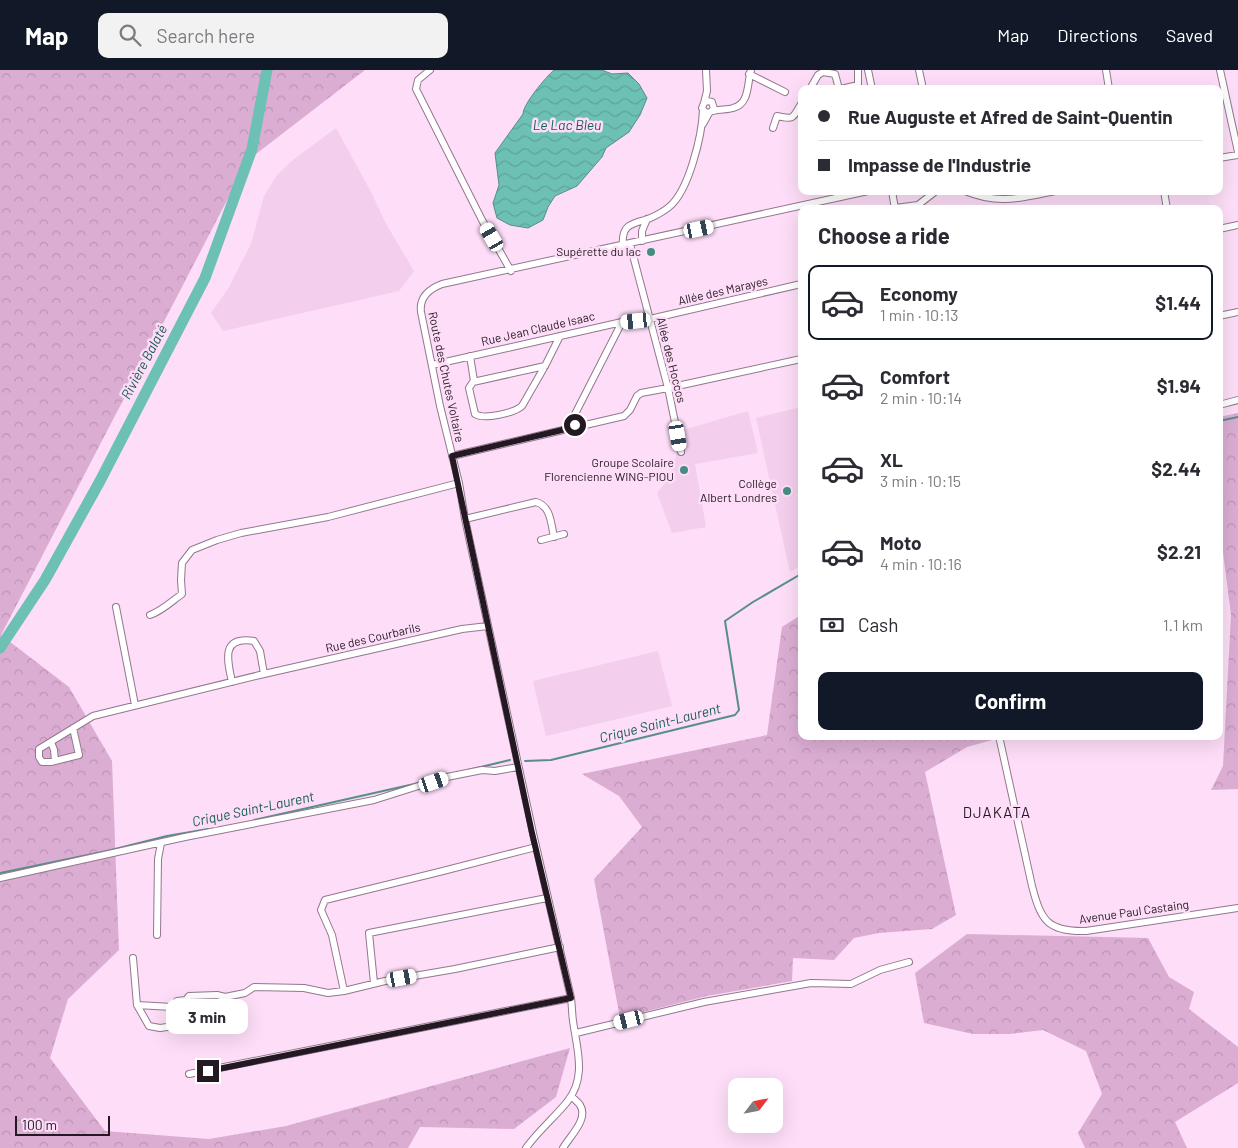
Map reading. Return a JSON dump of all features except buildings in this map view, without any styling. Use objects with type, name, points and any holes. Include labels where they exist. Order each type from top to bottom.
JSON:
[{"type":"street","points":[[430,70],[418,80],[416,89],[482,220],[511,271],[798,206]]},
{"type":"street","points":[[702,125],[712,107],[707,91],[706,70]]},
{"type":"street","points":[[858,70],[858,85]]},
{"type":"street","points":[[868,70],[871,85]]},
{"type":"street","points":[[919,70],[922,85]]},
{"type":"street","points":[[1106,70],[1108,85]]},
{"type":"street","points":[[1220,70],[1238,154],[1223,157]]},
{"type":"street","points":[[703,106],[736,107],[746,95],[750,72],[785,92]]},
{"type":"street","points":[[812,85],[818,75],[823,72],[835,74],[839,85]]},
{"type":"street","points":[[627,245],[623,235],[627,227],[638,221],[647,220],[669,207],[677,198],[687,180],[702,125],[703,106],[707,91]]},
{"type":"street","points":[[703,106],[709,101],[712,107]]},
{"type":"street","points":[[773,128],[777,116],[789,119],[794,116],[798,109]]},
{"type":"street","points":[[805,205],[850,195]]},
{"type":"street","points":[[918,205],[931,195]]},
{"type":"street","points":[[976,195],[997,200],[1011,200],[1035,195]]},
{"type":"street","points":[[642,241],[642,232],[647,220]]},
{"type":"street","points":[[1223,228],[1238,225]]},
{"type":"street","name":"Allée des Hoccos","points":[[627,245],[650,319],[668,388],[681,452]]},
{"type":"street","name":"Route des Chutes Voltaire","points":[[511,271],[442,284],[429,291],[423,298],[420,306],[518,767],[571,998],[573,1023],[576,1033],[580,1068],[578,1080],[571,1096],[526,1148]]},
{"type":"street","name":"Allée des Marayes","points":[[650,319],[798,285]]},
{"type":"street","points":[[1223,315],[1238,312]]},
{"type":"street","name":"Rue Jean Claude Isaac","points":[[432,365],[622,322],[650,319]]},
{"type":"street","points":[[573,424],[574,416],[622,322]]},
{"type":"street","points":[[545,366],[474,381],[469,388],[474,412],[484,417],[516,410],[524,405],[545,366],[560,336]]},
{"type":"street","points":[[470,356],[474,381]]},
{"type":"street","points":[[452,456],[562,430],[573,424],[581,426],[624,416],[630,410],[637,396],[650,390],[668,388],[798,359]]},
{"type":"street","points":[[1223,403],[1238,400]]},
{"type":"street","points":[[150,615],[159,612],[164,606],[182,594],[182,562],[192,550],[241,533],[328,517],[458,483]]},
{"type":"street","points":[[464,519],[536,502],[543,505],[547,511],[554,537]]},
{"type":"street","points":[[541,540],[564,534]]},
{"type":"street","points":[[116,607],[135,705]]},
{"type":"street","name":"Rue des Courbarils","points":[[55,761],[42,762],[39,757],[39,749],[93,716],[264,674],[462,629],[488,626]]},
{"type":"street","points":[[232,682],[227,662],[227,652],[233,643],[244,639],[254,641],[260,651],[264,674]]},
{"type":"street","points":[[51,742],[55,761],[79,755],[73,728]]},
{"type":"street","name":"Avenue Paul Castaing","points":[[1000,740],[1032,886],[1038,908],[1047,922],[1059,930],[1086,932],[1238,908]]},
{"type":"street","points":[[0,878],[185,837],[374,800],[448,777],[482,770],[496,771],[518,767]]},
{"type":"street","points":[[157,935],[158,859],[161,843]]},
{"type":"street","points":[[344,991],[332,935],[321,910],[325,900],[443,872],[536,847]]},
{"type":"street","points":[[374,984],[369,933],[548,898]]},
{"type":"street","points":[[137,1005],[172,1007],[177,1002],[197,994],[206,996],[217,994],[225,997],[245,993],[254,987],[304,988],[328,993],[344,991],[455,970],[560,947]]},
{"type":"street","points":[[133,958],[137,1005],[148,1026],[160,1028],[174,1026],[172,1007]]},
{"type":"street","points":[[576,1033],[704,1002],[811,983],[851,984],[880,970],[908,962]]},
{"type":"street","points":[[189,1074],[571,998]]},
{"type":"street","points":[[563,1148],[582,1120],[583,1114],[580,1105],[571,1096]]},
{"type":"shaded area","points":[[336,128],[386,224],[414,271],[399,291],[223,331],[211,313],[228,289],[251,244],[264,196],[277,175],[293,160]]},
{"type":"shaded area","name":"Collège Albert Londres","points":[[798,408],[798,567],[790,572],[756,418]]},
{"type":"shaded area","name":"Groupe Scolaire Florencienne WING-PIOU","points":[[748,411],[758,453],[695,464],[706,527],[672,533],[657,493],[671,476],[676,455],[673,433]]},
{"type":"shaded area","points":[[658,651],[672,706],[546,736],[533,681]]},
{"type":"green space","points":[[0,70],[365,70],[248,160],[1,635],[69,687],[112,761],[119,950],[68,999],[50,1058],[105,1131],[209,1139],[286,1126],[570,1048],[556,1097],[514,1129],[420,1127],[408,1148],[0,1148]]},
{"type":"green space","points":[[1238,413],[1238,789],[1211,790],[1223,766],[1231,615],[1223,552],[1223,416]]},
{"type":"green space","points":[[798,617],[798,740],[992,740],[967,747],[925,772],[956,915],[932,929],[879,933],[854,938],[834,960],[793,958],[792,981],[707,996],[620,1018],[594,879],[642,827],[619,796],[582,774],[767,735],[782,627]]},
{"type":"green space","points":[[967,934],[1148,938],[1169,977],[1194,992],[1189,1009],[1238,1047],[1238,1083],[1175,1122],[1187,1148],[1085,1148],[1078,1133],[1102,1094],[1086,1051],[1043,1030],[1010,1034],[973,1034],[924,1023],[915,973]]},
{"type":"water","name":"Le Lac Bleu","points":[[554,70],[602,70],[612,74],[628,73],[639,84],[647,98],[640,115],[629,132],[606,148],[602,157],[577,186],[555,196],[543,220],[528,228],[510,225],[497,218],[493,203],[499,185],[495,153],[523,114],[531,98]]},
{"type":"waterway","name":"Rivière Balaté","points":[[0,648],[45,580],[100,481],[205,278],[252,149],[267,70]]},
{"type":"waterway","name":"Crique Saint-Laurent","points":[[1223,420],[1238,417]]},
{"type":"waterway","name":"Crique Saint-Laurent","points":[[525,761],[551,760],[735,715],[739,710],[725,621],[798,576]]},
{"type":"waterway","name":"Crique Saint-Laurent","points":[[468,770],[510,760]]},
{"type":"waterway","name":"Crique Saint-Laurent","points":[[254,820],[423,782]]},
{"type":"waterway","name":"Crique Saint-Laurent","points":[[0,873],[107,851],[167,836],[208,829]]},
{"type":"place","name":"Supérette du lac","points":[[651,252]]},
{"type":"place","name":"Groupe Scolaire Florencienne WING-PIOU","points":[[684,470]]},
{"type":"place","name":"Collège Albert Londres","points":[[787,491]]},
{"type":"district","name":"DJAKATA","points":[[997,813]]},
{"type":"route","points":[[208,1071],[571,998],[532,833],[452,456],[562,430],[573,424],[575,425]]}]
